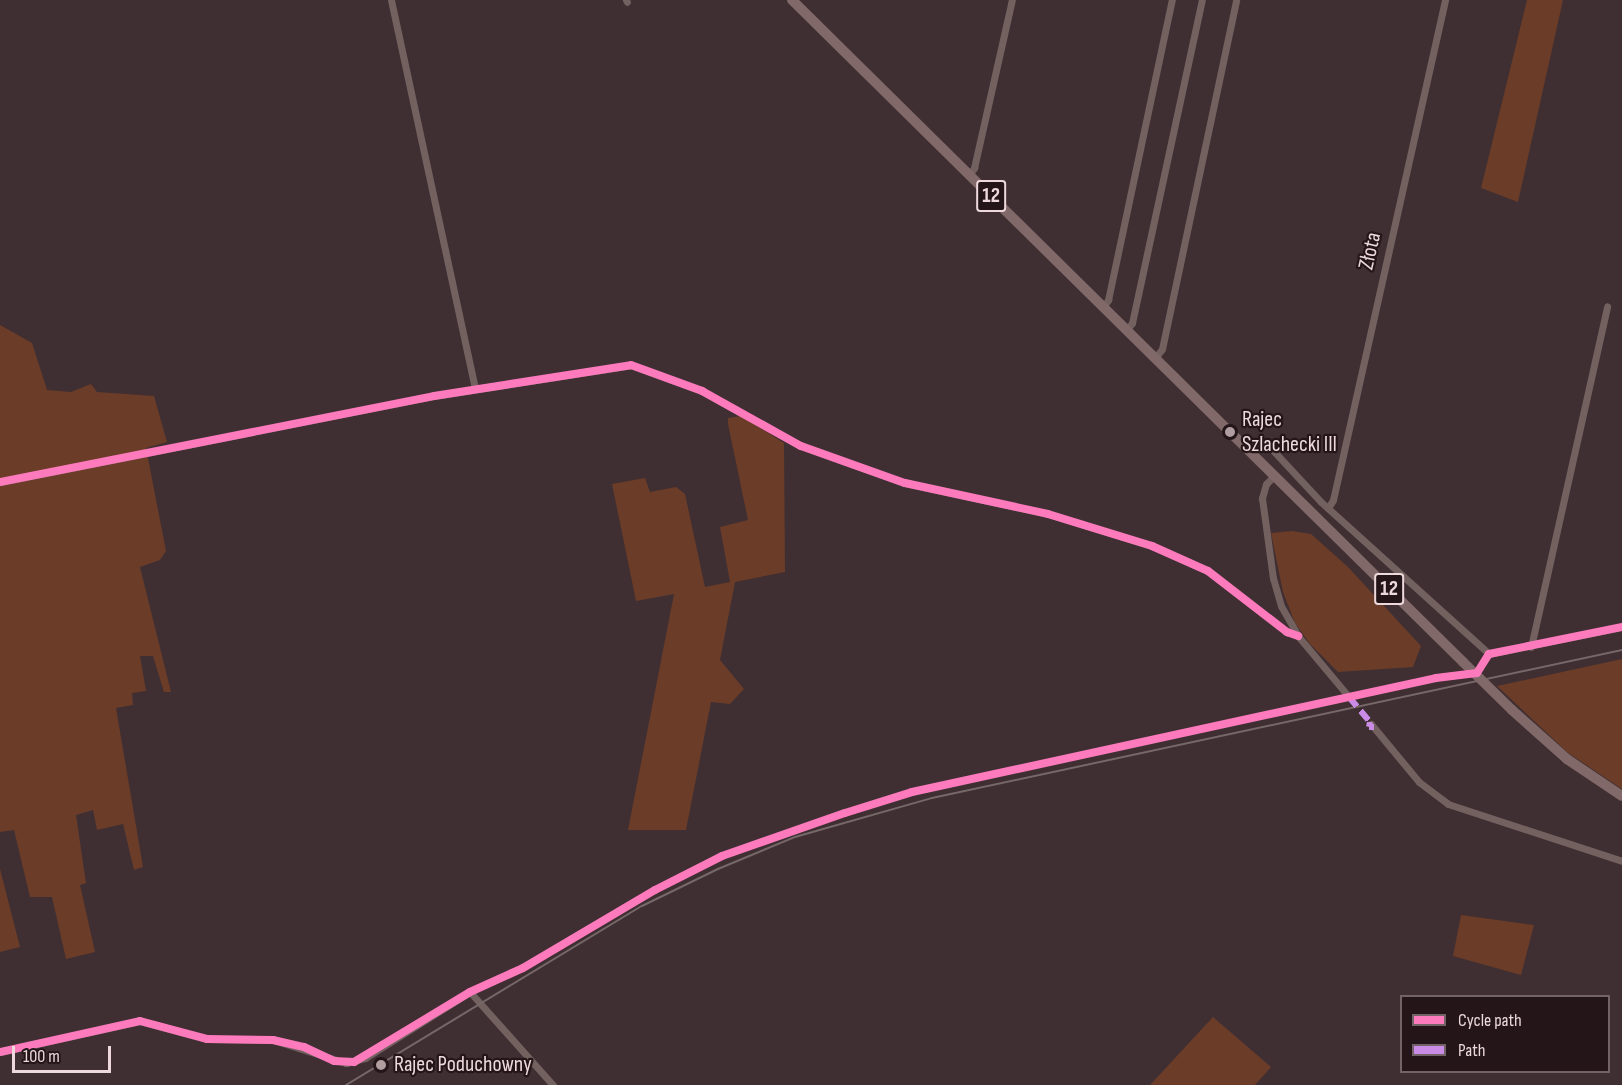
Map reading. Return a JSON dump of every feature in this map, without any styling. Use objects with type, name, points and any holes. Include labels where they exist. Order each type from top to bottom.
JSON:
[{"type":"main road","name":"12","points":[[792,0],[1512,710],[1567,759],[1622,796]]},
{"type":"street","points":[[391,0],[475,388]]},
{"type":"street","points":[[969,175],[974,168],[1012,0]]},
{"type":"street","points":[[1103,307],[1108,300],[1172,0]]},
{"type":"street","points":[[1126,330],[1131,323],[1203,0]]},
{"type":"street","points":[[1155,358],[1162,349],[1236,0]]},
{"type":"street","name":"Złota","points":[[1328,508],[1336,488],[1445,0]]},
{"type":"street","points":[[1530,646],[1607,306]]},
{"type":"street","points":[[0,482],[475,388],[587,370],[643,367],[702,391],[801,446],[905,483],[1048,514],[1152,546],[1208,572],[1287,632],[1298,636]]},
{"type":"street","points":[[1248,450],[1258,442],[1267,444],[1328,508],[1484,650],[1496,653],[1622,627]]},
{"type":"street","points":[[1274,476],[1266,484],[1262,498],[1273,578],[1281,606],[1298,636],[1348,697]]},
{"type":"street","points":[[1371,724],[1419,782],[1448,804],[1622,861]]},
{"type":"street","points":[[0,1052],[140,1020],[207,1039],[273,1040],[346,1063],[364,1058],[470,992],[553,1085]]},
{"type":"shaded area","points":[[1527,0],[1563,0],[1518,202],[1481,188]]},
{"type":"shaded area","points":[[0,325],[32,343],[47,390],[71,392],[91,384],[97,392],[154,396],[167,442],[146,448],[166,551],[160,560],[140,567],[171,692],[164,692],[153,656],[140,656],[146,691],[132,693],[133,705],[116,708],[143,867],[134,870],[123,824],[97,830],[93,810],[76,815],[86,883],[80,885],[95,952],[66,959],[52,897],[30,897],[14,830],[0,832]]},
{"type":"shaded area","points":[[741,416],[784,443],[785,572],[735,582],[720,660],[744,689],[730,704],[711,702],[686,830],[628,830],[674,594],[636,601],[612,484],[645,478],[650,492],[676,487],[685,494],[705,587],[730,582],[720,527],[748,520],[728,424],[728,418]]},
{"type":"shaded area","points":[[1292,531],[1311,534],[1348,567],[1421,646],[1413,667],[1338,672],[1310,644],[1295,623],[1283,592],[1271,533]]},
{"type":"shaded area","points":[[1622,659],[1622,789],[1567,752],[1497,686]]},
{"type":"shaded area","points":[[0,869],[20,947],[0,952]]},
{"type":"shaded area","points":[[1461,915],[1534,925],[1521,975],[1453,956]]},
{"type":"shaded area","points":[[1213,1017],[1271,1067],[1255,1085],[1150,1085]]},
{"type":"railway","points":[[346,1085],[642,906],[718,869],[795,837],[932,798],[1622,650]]},
{"type":"marked path","points":[[1349,697],[1370,722],[1369,727],[1374,727]]},
{"type":"cycle path","points":[[0,482],[434,396],[631,365],[702,391],[801,446],[905,483],[1048,514],[1152,546],[1208,571],[1287,632],[1298,636]]},
{"type":"cycle path","points":[[0,1052],[140,1021],[207,1039],[273,1040],[304,1047],[334,1061],[354,1062],[470,992],[523,968],[655,890],[722,856],[845,813],[912,792],[1436,678],[1477,673],[1489,654],[1622,627]]},
{"type":"place","name":"Rajec Szlachecki III","points":[[1230,432]]},
{"type":"place","name":"Rajec Poduchowny","points":[[381,1065]]}]
